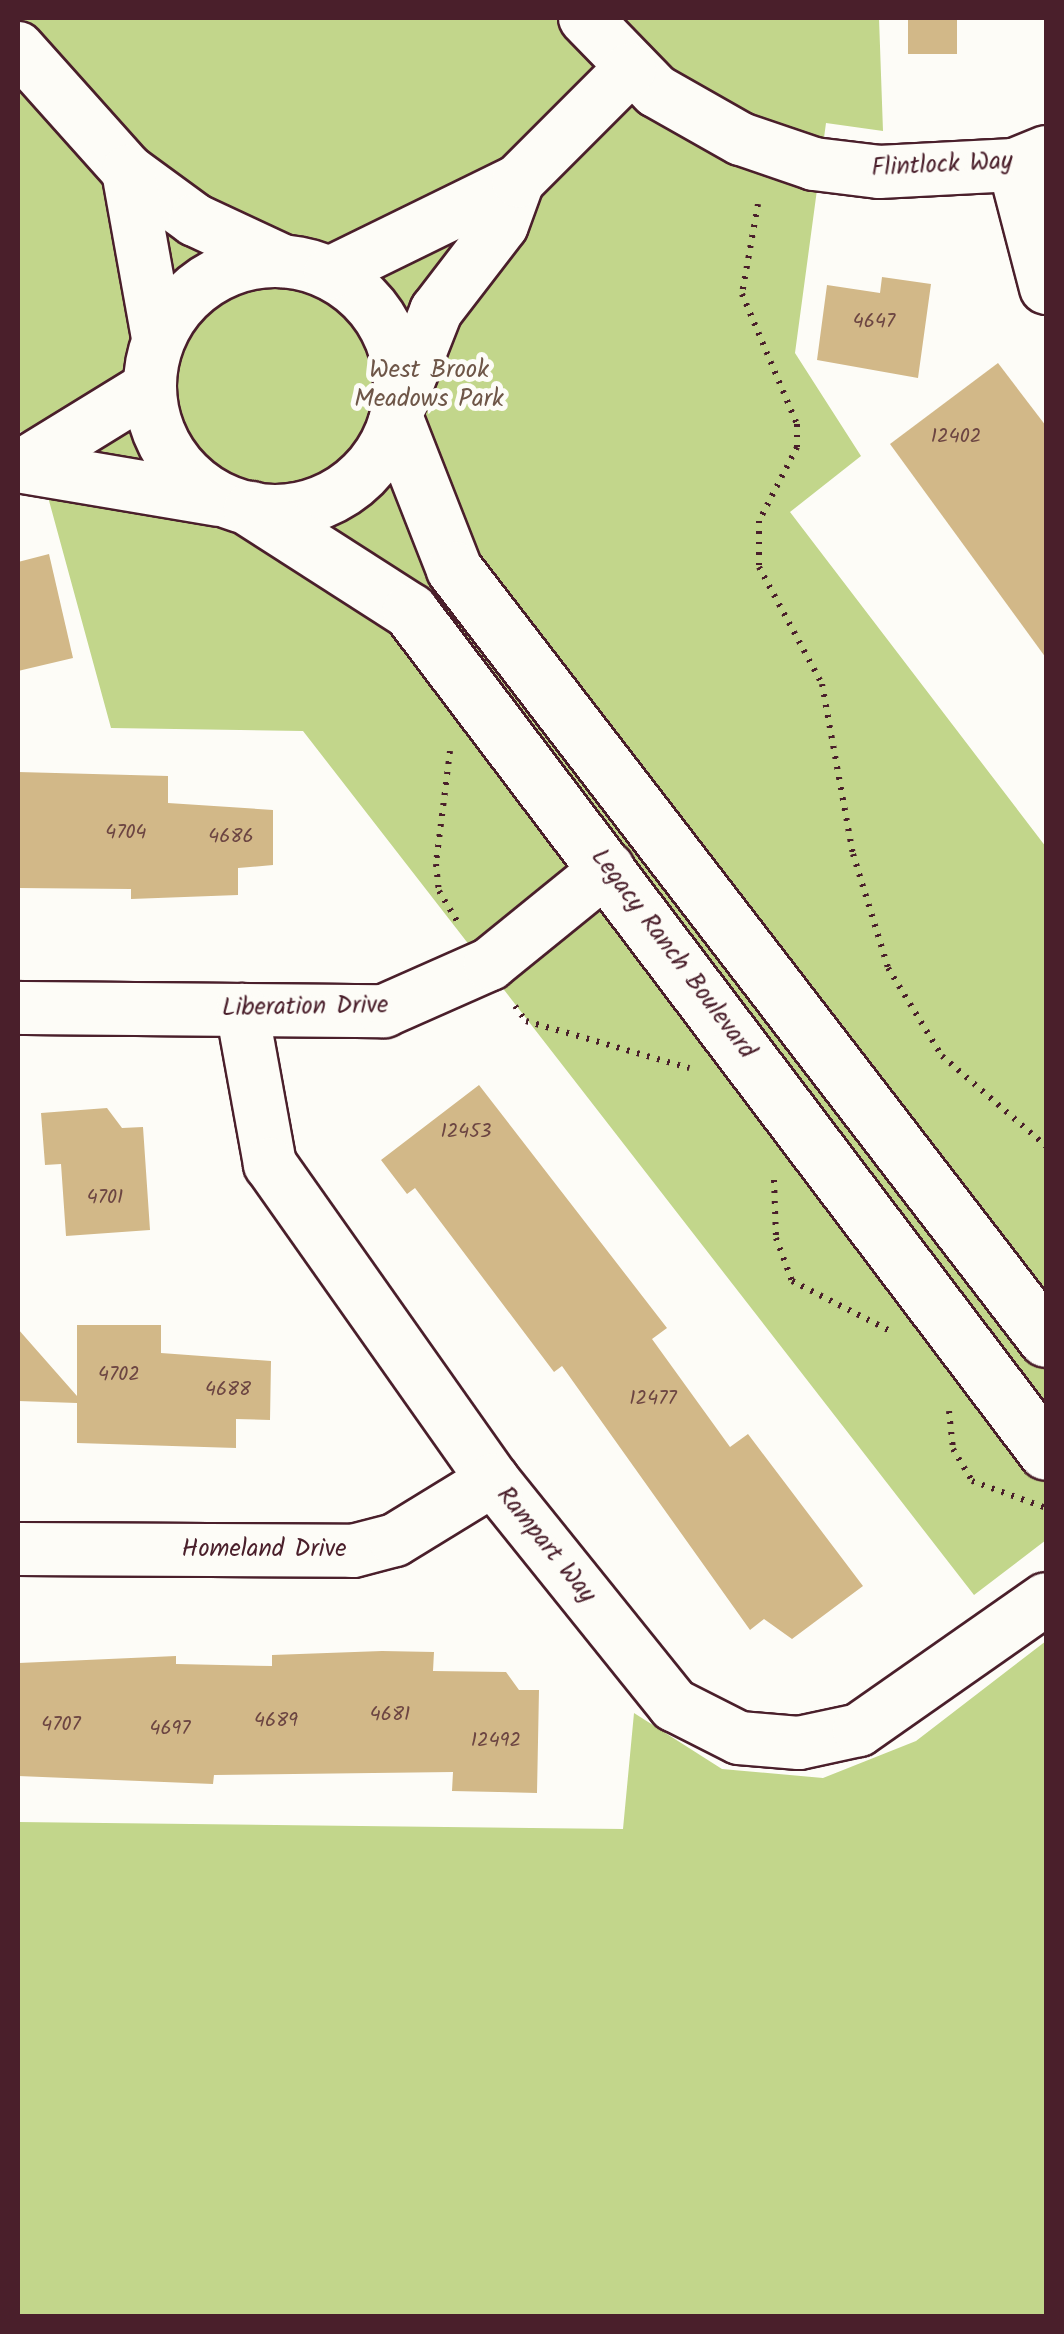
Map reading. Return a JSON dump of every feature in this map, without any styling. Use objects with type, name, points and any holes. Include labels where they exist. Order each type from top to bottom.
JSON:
[{"type":"street","name":"Flintlock Way","points":[[585,18],[630,69],[740,139],[814,164],[879,172],[1030,158]]},
{"type":"street","points":[[18,48],[128,170],[195,220],[306,267],[386,326],[398,411],[454,569],[1046,1339]]},
{"type":"street","points":[[158,338],[208,279],[306,267],[518,180],[630,69]]},
{"type":"street","points":[[1030,158],[1046,288]]},
{"type":"street","points":[[128,170],[158,338],[148,388],[170,456],[238,505]]},
{"type":"street","points":[[20,465],[238,505],[324,502],[381,454],[436,312],[502,225],[518,180]]},
{"type":"street","points":[[20,465],[148,388]]},
{"type":"street","name":"Legacy Ranch Boulevard","points":[[238,505],[410,612],[608,868],[1046,1452]]},
{"type":"street","name":"Liberation Drive","points":[[18,1008],[384,1010],[450,988],[608,868]]},
{"type":"street","name":"Rampart Way","points":[[242,1010],[270,1164],[494,1480],[674,1705],[739,1738],[799,1743],[858,1730],[1046,1599]]},
{"type":"street","name":"Homeland Drive","points":[[18,1549],[353,1550],[395,1540],[494,1480]]},
{"type":"path","points":[[758,204],[742,294],[797,424],[797,447],[759,522],[759,567],[822,684],[867,914],[895,981],[970,1088],[1046,1146]]},
{"type":"path","points":[[450,914],[440,891],[436,814],[455,734]]},
{"type":"path","points":[[517,1008],[526,1020],[700,1075]]},
{"type":"path","points":[[770,1162],[776,1238],[792,1280],[900,1336]]},
{"type":"path","points":[[947,1395],[953,1449],[972,1480],[1046,1508]]},
{"type":"green space","name":"West Brook Meadows Park","points":[[18,18],[879,18],[883,131],[826,123],[795,353],[861,456],[790,512],[1046,847],[1046,1540],[974,1595],[303,731],[111,728],[30,431],[18,432]]},
{"type":"green space","points":[[1046,1641],[1046,2316],[18,2316],[18,1822],[623,1829],[634,1713],[722,1769],[823,1778],[916,1741]]},
{"type":"building","points":[[908,18],[957,18],[957,54],[908,54]]},
{"type":"building","points":[[882,277],[931,284],[918,378],[817,360],[827,285],[880,293]]},
{"type":"building","points":[[998,363],[1046,426],[1046,658],[890,444]]},
{"type":"building","points":[[49,554],[73,658],[18,671],[18,562]]},
{"type":"building","points":[[18,772],[168,776],[168,803],[273,810],[273,865],[238,868],[238,895],[131,899],[131,889],[18,888]]},
{"type":"building","points":[[479,1085],[667,1328],[652,1339],[730,1447],[748,1434],[863,1586],[792,1639],[764,1619],[750,1630],[562,1366],[554,1372],[415,1188],[407,1194],[381,1160]]},
{"type":"building","points":[[107,1108],[122,1128],[143,1127],[150,1230],[66,1236],[61,1164],[45,1165],[41,1113]]},
{"type":"building","points":[[77,1325],[161,1325],[161,1353],[271,1361],[270,1420],[236,1419],[236,1448],[77,1443],[77,1403],[18,1401],[18,1329],[77,1396]]},
{"type":"building","points":[[434,1652],[433,1671],[506,1672],[519,1690],[539,1690],[537,1793],[452,1791],[453,1772],[214,1775],[213,1784],[18,1776],[19,1663],[176,1656],[176,1664],[272,1666],[272,1655]]}]
